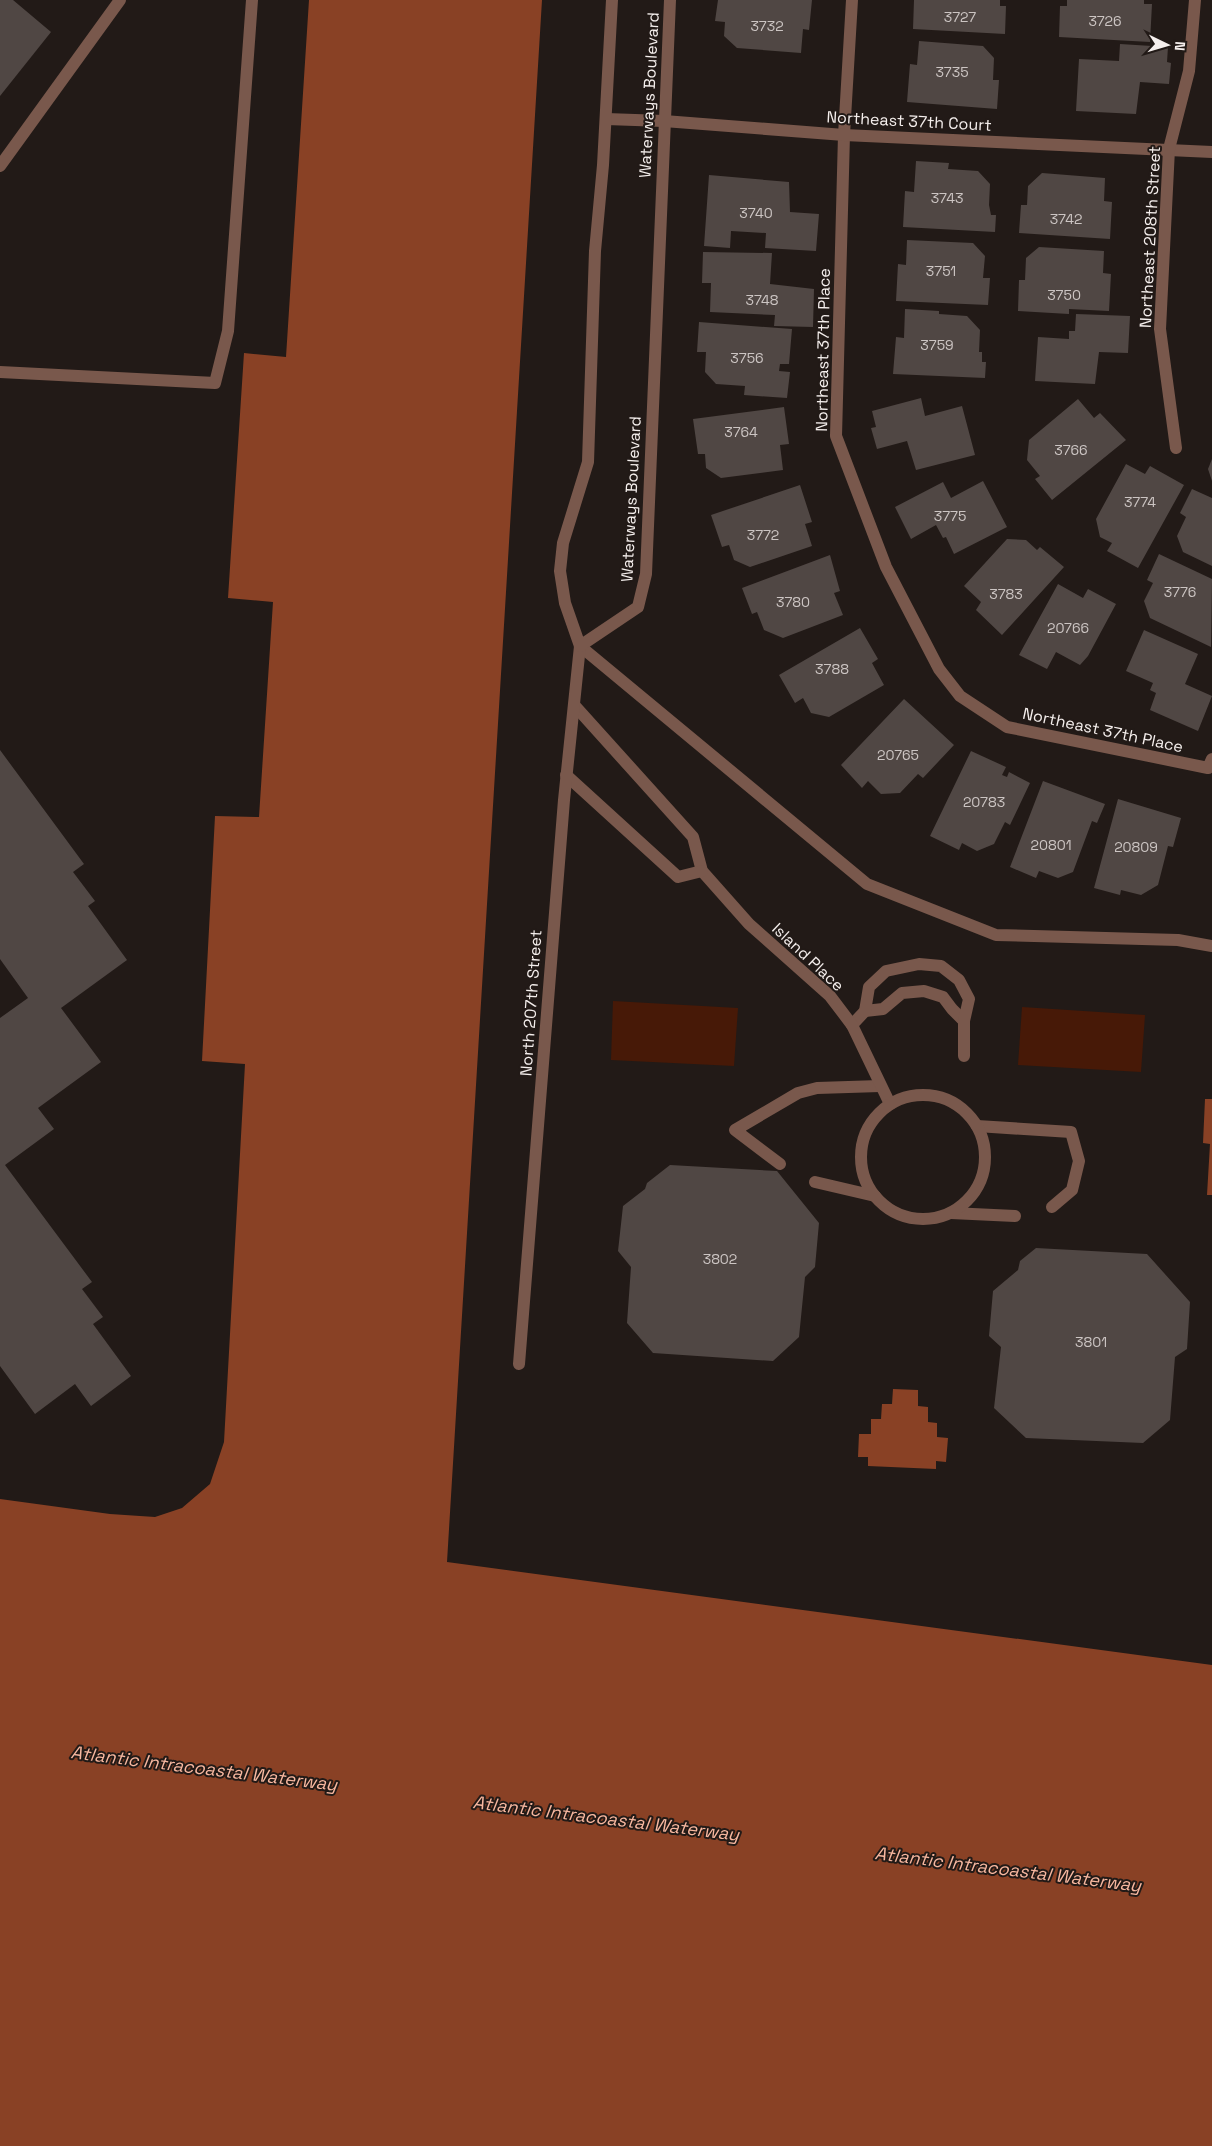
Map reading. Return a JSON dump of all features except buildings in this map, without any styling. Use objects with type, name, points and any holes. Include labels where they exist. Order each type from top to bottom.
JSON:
[{"type":"street","points":[[0,166],[120,0]]},
{"type":"street","points":[[0,372],[215,383],[228,332],[252,0]]},
{"type":"street","points":[[612,0],[606,119],[595,251],[588,462],[563,544],[560,571],[565,603],[580,646],[867,884],[996,935],[1178,940],[1212,946]]},
{"type":"street","name":"Waterways Boulevard","points":[[580,646],[638,607],[646,574],[670,0]]},
{"type":"street","name":"Northeast 37th Place","points":[[852,0],[844,135],[836,436],[886,566],[939,669],[960,696],[1008,727],[1210,764]]},
{"type":"street","name":"Northeast 208th Street","points":[[1176,448],[1160,329],[1170,149],[1189,71],[1195,0]]},
{"type":"street","name":"Northeast 37th Court","points":[[606,119],[664,121],[844,135],[1212,152]]},
{"type":"street","name":"North 207th Street","points":[[519,1364],[566,775],[575,706],[580,646]]},
{"type":"street","name":"Island Place","points":[[575,706],[693,837],[702,871],[749,924],[830,996],[852,1025],[890,1104]]},
{"type":"street","points":[[566,775],[678,877],[702,871]]},
{"type":"street","points":[[852,1025],[866,1011],[869,987],[886,972],[919,964],[941,966],[959,980],[969,999],[964,1021],[964,1056]]},
{"type":"street","points":[[866,1011],[883,1009],[902,993],[924,991],[944,997],[952,1009],[964,1021]]},
{"type":"street","points":[[780,1164],[736,1130],[798,1093],[817,1088],[880,1086]]},
{"type":"street","points":[[950,1213],[967,1200],[978,1184],[984,1165],[984,1145],[977,1126],[965,1111],[948,1100],[928,1095],[909,1096],[890,1104],[875,1118],[864,1136],[861,1156],[865,1177],[875,1196],[890,1210],[910,1218],[930,1218],[950,1213],[1015,1216]]},
{"type":"street","points":[[977,1126],[1071,1132],[1079,1161],[1072,1190],[1052,1207]]},
{"type":"street","points":[[815,1182],[875,1196]]},
{"type":"shaded area","points":[[613,1001],[738,1008],[734,1066],[611,1060]]},
{"type":"shaded area","points":[[1022,1007],[1145,1015],[1141,1072],[1018,1065]]},
{"type":"water","name":"Atlantic Intracoastal Waterway","points":[[309,0],[542,0],[447,1562],[1212,1665],[1212,2146],[0,2146],[0,1499],[110,1514],[155,1517],[182,1508],[210,1484],[224,1442],[245,1064],[202,1061],[215,816],[259,817],[273,602],[228,598],[244,353],[286,357]]},
{"type":"water","points":[[1205,1099],[1212,1099],[1212,1195],[1207,1195],[1210,1144],[1203,1143]]},
{"type":"water","points":[[893,1389],[918,1390],[918,1406],[928,1407],[928,1422],[937,1423],[937,1437],[948,1438],[946,1462],[936,1461],[936,1469],[868,1466],[868,1457],[858,1457],[859,1434],[871,1434],[871,1419],[881,1419],[882,1404],[892,1404]]}]
